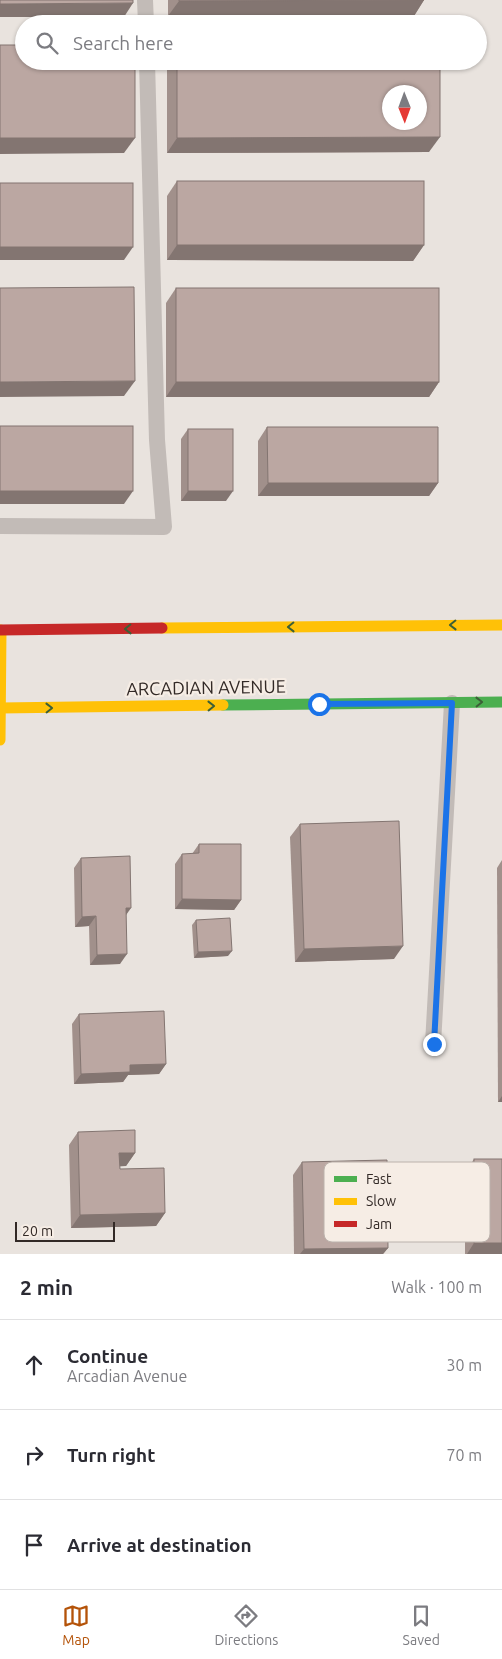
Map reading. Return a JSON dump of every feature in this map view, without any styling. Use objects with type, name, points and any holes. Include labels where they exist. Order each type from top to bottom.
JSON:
[{"type":"main road","points":[[0,740],[0,630],[502,625]]},
{"type":"main road","name":"ARCADIAN AVENUE","points":[[0,708],[502,702]]},
{"type":"lane","points":[[145,0],[146,15]]},
{"type":"lane","points":[[0,526],[164,527],[157,430],[147,70]]},
{"type":"lane","points":[[434,1044],[452,703]]},
{"type":"building","points":[[0,0],[133,0],[133,3],[0,4]]},
{"type":"building","points":[[179,0],[424,0],[179,1]]},
{"type":"building","points":[[0,45],[15,45],[15,70],[135,70],[135,138],[0,138]]},
{"type":"building","points":[[177,70],[440,70],[440,137],[177,138]]},
{"type":"building","points":[[177,181],[424,181],[424,245],[177,245]]},
{"type":"building","points":[[0,183],[133,183],[133,247],[0,247]]},
{"type":"building","points":[[134,287],[135,381],[0,382],[0,288]]},
{"type":"building","points":[[176,288],[439,288],[439,382],[176,382]]},
{"type":"building","points":[[0,426],[133,426],[133,491],[0,491]]},
{"type":"building","points":[[267,427],[438,427],[438,483],[268,483]]},
{"type":"building","points":[[188,429],[233,429],[233,491],[188,491]]},
{"type":"building","points":[[399,821],[403,946],[304,949],[300,824]]},
{"type":"building","points":[[199,844],[241,844],[241,900],[182,899],[182,854],[199,853]]},
{"type":"building","points":[[130,856],[131,908],[126,908],[127,954],[97,955],[96,916],[82,917],[81,858]]},
{"type":"building","points":[[230,918],[232,951],[198,952],[196,920]]},
{"type":"building","points":[[164,1011],[166,1064],[130,1065],[130,1072],[81,1074],[79,1014]]},
{"type":"building","points":[[135,1130],[135,1153],[119,1153],[120,1169],[164,1168],[165,1213],[80,1215],[78,1132]]},
{"type":"building","points":[[474,1159],[502,1159],[502,1243],[474,1243],[490,1242],[490,1162],[474,1162]]},
{"type":"building","points":[[387,1160],[387,1162],[324,1162],[324,1242],[388,1242],[388,1248],[304,1249],[302,1162]]},
{"type":"traffic: fast","points":[[223,705],[502,702]]},
{"type":"traffic: slow","points":[[162,628],[502,625]]},
{"type":"traffic: slow","points":[[0,740],[1,630]]},
{"type":"traffic: slow","points":[[0,708],[223,705]]},
{"type":"traffic: jam","points":[[0,630],[162,628]]},
{"type":"route","points":[[319,704],[452,703],[434,1044]]}]
